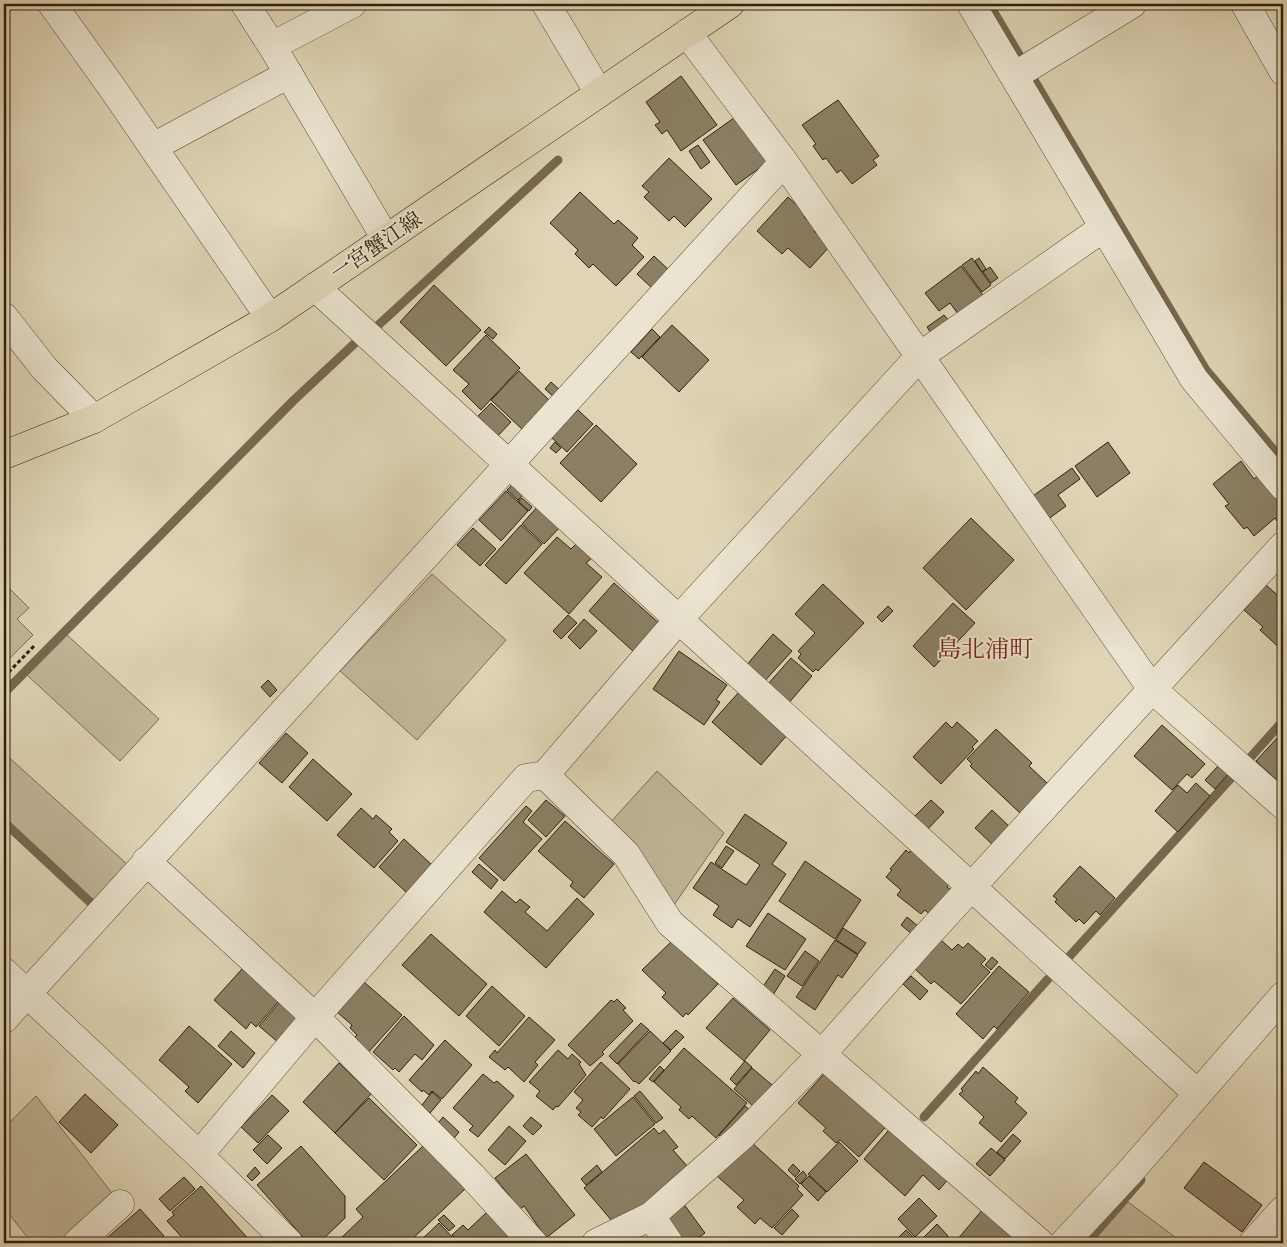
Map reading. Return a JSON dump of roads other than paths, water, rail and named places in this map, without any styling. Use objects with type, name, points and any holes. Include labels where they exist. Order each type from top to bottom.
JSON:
[{"type":"main road","name":"一宮蟹江線","points":[[4,455],[94,419],[270,318],[730,4]]},
{"type":"street","points":[[52,4],[270,318]]},
{"type":"street","points":[[245,4],[289,74],[386,239]]},
{"type":"street","points":[[272,46],[352,4]]},
{"type":"street","points":[[546,4],[599,93]]},
{"type":"street","points":[[971,4],[1024,70],[1103,228],[1194,379],[1283,486]]},
{"type":"street","points":[[1024,70],[1132,4]]},
{"type":"street","points":[[1245,4],[1283,71]]},
{"type":"street","points":[[687,33],[784,162],[1152,689],[1283,806]]},
{"type":"street","points":[[153,147],[289,74]]},
{"type":"street","points":[[4,1019],[784,162]]},
{"type":"street","points":[[199,1155],[315,1017],[526,778],[545,775],[679,619],[920,356],[1103,228]]},
{"type":"street","points":[[315,287],[1198,1094]]},
{"type":"street","points":[[4,316],[44,368],[94,419]]},
{"type":"street","points":[[596,1243],[651,1216],[742,1136],[822,1055],[972,887],[1283,546]]},
{"type":"street","points":[[545,775],[626,854],[670,923],[1040,1243]]},
{"type":"street","points":[[146,861],[315,1017],[472,1176],[533,1243]]},
{"type":"street","points":[[4,972],[199,1155],[286,1242]]},
{"type":"street","points":[[1064,1243],[1283,996]]},
{"type":"street","points":[[77,1243],[120,1204]]},
{"type":"street","points":[[1253,1243],[1283,1210]]},
{"type":"street","points":[[651,1216],[669,1243]]},
{"type":"waterway","points":[[989,4],[1206,370],[1283,461]]},
{"type":"waterway","points":[[373,330],[558,160]]},
{"type":"waterway","points":[[4,693],[294,400],[354,344]]},
{"type":"waterway","points":[[1249,759],[1283,721]]},
{"type":"waterway","points":[[1067,959],[1232,777]]},
{"type":"waterway","points":[[4,822],[92,904]]},
{"type":"waterway","points":[[924,1117],[1048,979]]},
{"type":"waterway","points":[[1086,1243],[1141,1180]]},
{"type":"district","name":"島北浦町","points":[[985,649]]}]
